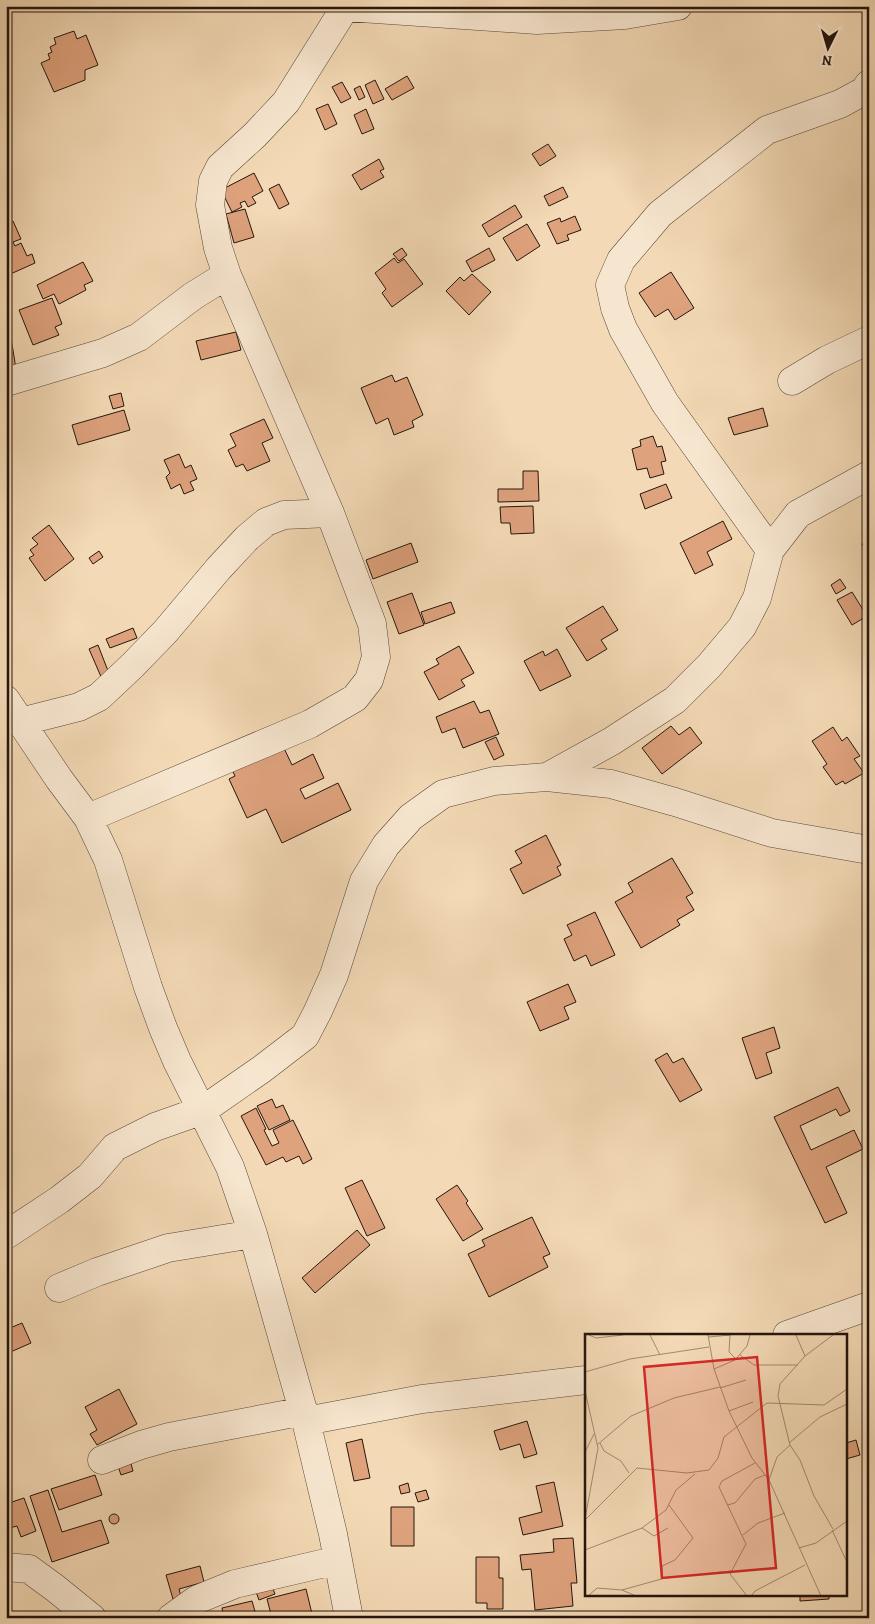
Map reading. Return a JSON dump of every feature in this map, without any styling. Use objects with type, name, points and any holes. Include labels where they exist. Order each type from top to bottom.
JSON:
[{"type":"street","points":[[88,818],[310,724],[355,698],[369,680],[376,657],[372,624],[330,513],[227,275],[218,248],[210,206],[213,181],[220,167],[255,135],[286,102],[346,6],[537,20],[625,15],[678,6]]},
{"type":"street","points":[[770,550],[665,403],[623,329],[615,308],[610,285],[621,260],[660,214],[767,130],[840,104],[864,91],[869,84]]},
{"type":"street","points":[[6,382],[103,353],[139,337],[193,296],[227,275]]},
{"type":"street","points":[[792,381],[827,360],[869,340]]},
{"type":"street","points":[[547,778],[636,727],[675,700],[709,666],[742,627],[757,598],[770,550],[798,514],[869,475]]},
{"type":"street","points":[[13,711],[79,707],[99,697],[165,632],[224,562],[247,538],[266,522],[284,514],[330,513]]},
{"type":"street","points":[[13,711],[88,818],[108,860],[163,1028],[177,1061],[230,1167],[253,1234],[305,1416],[338,1560],[349,1618]]},
{"type":"street","points":[[6,1235],[59,1200],[90,1176],[116,1147],[155,1127],[203,1110],[262,1070],[305,1036],[334,974],[364,881],[386,845],[411,817],[443,794],[494,781],[547,778],[611,784],[675,802],[772,834],[869,850]]},
{"type":"street","points":[[59,1288],[97,1272],[168,1248],[253,1234]]},
{"type":"street","points":[[790,1334],[869,1306]]},
{"type":"street","points":[[102,1460],[141,1445],[169,1437],[422,1399],[585,1380]]},
{"type":"street","points":[[171,1618],[196,1600],[235,1584],[338,1560]]},
{"type":"street","points":[[6,1567],[28,1569],[92,1618]]},
{"type":"building","points":[[74,31],[77,39],[86,35],[98,65],[85,70],[85,80],[54,92],[41,63],[50,59],[48,54],[52,52],[50,47],[56,44],[54,38]]},
{"type":"building","points":[[407,76],[414,88],[392,100],[385,89]]},
{"type":"building","points":[[375,80],[384,99],[373,104],[365,85]]},
{"type":"building","points":[[342,82],[351,98],[341,103],[332,87]]},
{"type":"building","points":[[360,86],[365,97],[359,100],[354,89]]},
{"type":"building","points":[[328,104],[337,124],[325,130],[316,109]]},
{"type":"building","points":[[366,109],[374,129],[362,134],[354,115]]},
{"type":"building","points":[[548,144],[556,156],[540,166],[532,154]]},
{"type":"building","points":[[379,159],[384,169],[380,171],[384,177],[361,190],[352,175]]},
{"type":"building","points":[[254,173],[263,191],[252,197],[256,203],[248,207],[245,201],[240,203],[242,207],[232,212],[221,190]]},
{"type":"building","points":[[279,184],[289,204],[279,209],[269,189]]},
{"type":"building","points":[[563,187],[568,197],[549,206],[544,196]]},
{"type":"building","points":[[515,205],[522,217],[489,237],[482,225]]},
{"type":"building","points":[[245,209],[254,237],[234,243],[226,214]]},
{"type":"building","points":[[575,216],[581,230],[567,235],[569,240],[557,244],[547,223],[560,218],[561,222]]},
{"type":"building","points":[[13,221],[21,239],[13,242],[15,246],[21,243],[27,256],[32,254],[35,263],[6,276],[6,224]]},
{"type":"building","points":[[527,224],[540,246],[517,261],[503,238]]},
{"type":"building","points":[[402,248],[407,255],[399,261],[393,254]]},
{"type":"building","points":[[489,248],[495,260],[472,272],[466,261]]},
{"type":"building","points":[[394,258],[398,263],[404,259],[423,284],[392,307],[382,293],[386,289],[375,273]]},
{"type":"building","points":[[83,262],[93,281],[84,285],[86,290],[59,304],[54,294],[43,299],[37,285]]},
{"type":"building","points":[[671,272],[694,308],[675,320],[668,309],[655,317],[639,293]]},
{"type":"building","points":[[472,274],[491,292],[469,315],[446,291],[460,277],[464,281]]},
{"type":"building","points":[[52,298],[62,324],[55,327],[59,335],[33,345],[19,310]]},
{"type":"building","points":[[236,332],[241,350],[201,360],[196,341]]},
{"type":"building","points":[[6,338],[11,338],[17,375],[6,377]]},
{"type":"building","points":[[392,375],[395,382],[407,377],[423,415],[412,421],[414,427],[394,435],[388,418],[376,424],[361,388]]},
{"type":"building","points":[[121,393],[124,406],[113,409],[109,396]]},
{"type":"building","points":[[763,408],[768,426],[734,435],[728,418]]},
{"type":"building","points":[[124,410],[130,430],[78,445],[72,425]]},
{"type":"building","points":[[264,419],[273,438],[262,443],[270,461],[247,471],[243,464],[236,467],[228,450],[236,446],[230,434]]},
{"type":"building","points":[[653,436],[657,447],[662,446],[666,461],[661,462],[664,474],[650,478],[647,468],[637,470],[632,449],[641,446],[640,440]]},
{"type":"building","points":[[179,454],[185,468],[191,465],[197,479],[190,482],[194,490],[184,494],[180,484],[171,489],[166,477],[170,473],[164,460]]},
{"type":"building","points":[[523,471],[538,471],[539,501],[498,502],[498,489],[523,489]]},
{"type":"building","points":[[666,484],[672,498],[645,509],[640,494]]},
{"type":"building","points":[[533,506],[534,533],[511,534],[510,523],[501,523],[500,507]]},
{"type":"building","points":[[723,521],[732,539],[707,552],[713,565],[695,574],[680,543]]},
{"type":"building","points":[[49,525],[74,559],[45,581],[29,558],[34,555],[30,550],[38,544],[32,538]]},
{"type":"building","points":[[869,540],[869,557],[862,544]]},
{"type":"building","points":[[411,543],[418,562],[373,579],[366,560]]},
{"type":"building","points":[[99,551],[103,557],[93,564],[89,558]]},
{"type":"building","points":[[840,579],[846,588],[836,594],[831,585]]},
{"type":"building","points":[[852,592],[867,616],[852,625],[837,600]]},
{"type":"building","points":[[412,593],[424,625],[399,634],[387,602]]},
{"type":"building","points":[[451,602],[455,613],[425,624],[421,612]]},
{"type":"building","points":[[603,606],[618,630],[601,640],[607,649],[587,661],[566,628]]},
{"type":"building","points":[[133,628],[137,638],[110,648],[106,639]]},
{"type":"building","points":[[98,645],[110,676],[102,679],[89,649]]},
{"type":"building","points":[[459,646],[474,673],[461,680],[465,686],[439,700],[424,672],[439,664],[436,659]]},
{"type":"building","points":[[557,649],[571,676],[540,691],[524,661],[543,651],[545,656]]},
{"type":"building","points":[[474,701],[480,713],[489,710],[499,734],[463,748],[455,728],[442,733],[436,717]]},
{"type":"building","points":[[671,726],[679,735],[690,727],[702,743],[662,774],[642,748]]},
{"type":"building","points":[[833,727],[842,741],[847,737],[860,756],[854,759],[864,773],[845,784],[843,781],[836,785],[823,767],[827,764],[812,741]]},
{"type":"building","points":[[496,737],[504,755],[494,760],[485,742]]},
{"type":"building","points":[[282,744],[292,765],[313,754],[324,778],[300,789],[305,799],[338,783],[351,810],[282,843],[266,809],[247,818],[229,779],[235,776],[231,768]]},
{"type":"building","points":[[546,835],[561,865],[557,867],[561,875],[523,894],[510,869],[522,863],[515,851]]},
{"type":"building","points":[[672,858],[693,893],[686,897],[694,910],[677,920],[680,925],[641,948],[615,902],[633,892],[628,883]]},
{"type":"building","points":[[595,912],[615,955],[591,966],[586,955],[574,961],[564,939],[572,935],[567,925]]},
{"type":"building","points":[[568,984],[576,1002],[564,1007],[569,1019],[540,1031],[527,1002]]},
{"type":"building","points":[[774,1027],[780,1048],[766,1053],[772,1073],[756,1079],[742,1038]]},
{"type":"building","points":[[667,1053],[673,1063],[683,1058],[702,1090],[680,1102],[655,1060]]},
{"type":"building","points":[[838,1087],[850,1111],[840,1116],[836,1109],[800,1126],[811,1150],[854,1130],[863,1149],[826,1167],[847,1213],[825,1223],[774,1117]]},
{"type":"building","points":[[272,1099],[276,1108],[283,1105],[290,1120],[269,1130],[257,1106]]},
{"type":"building","points":[[256,1108],[272,1146],[279,1143],[273,1130],[293,1120],[312,1159],[303,1164],[299,1156],[286,1162],[283,1157],[266,1165],[241,1116]]},
{"type":"building","points":[[362,1180],[385,1228],[367,1236],[345,1188]]},
{"type":"building","points":[[457,1185],[483,1229],[463,1241],[436,1199]]},
{"type":"building","points":[[532,1217],[550,1254],[543,1257],[548,1267],[489,1297],[468,1254],[485,1246],[482,1240]]},
{"type":"building","points":[[357,1230],[370,1245],[315,1293],[302,1278]]},
{"type":"building","points":[[6,1319],[10,1328],[22,1323],[31,1343],[6,1354]]},
{"type":"building","points":[[119,1389],[137,1424],[97,1445],[90,1434],[97,1430],[85,1407]]},
{"type":"building","points":[[527,1421],[537,1454],[524,1458],[520,1444],[500,1450],[494,1431]]},
{"type":"building","points":[[362,1439],[370,1478],[354,1481],[346,1443]]},
{"type":"building","points":[[856,1440],[860,1455],[848,1458],[848,1442]]},
{"type":"building","points":[[130,1460],[133,1471],[121,1475],[117,1463]]},
{"type":"building","points":[[95,1475],[102,1495],[59,1510],[51,1489]]},
{"type":"building","points":[[554,1482],[563,1526],[523,1535],[519,1518],[542,1512],[536,1486]]},
{"type":"building","points":[[408,1483],[410,1492],[401,1494],[399,1486]]},
{"type":"building","points":[[48,1490],[62,1532],[101,1520],[109,1543],[52,1562],[30,1496]]},
{"type":"building","points":[[426,1490],[429,1499],[418,1502],[415,1493]]},
{"type":"building","points":[[24,1498],[36,1531],[21,1537],[17,1526],[6,1529],[6,1504]]},
{"type":"building","points":[[391,1507],[414,1507],[414,1546],[391,1546]]},
{"type":"building","points":[[112,1514],[116,1514],[119,1519],[118,1523],[112,1524],[109,1521],[109,1517]]},
{"type":"building","points":[[573,1538],[577,1583],[571,1583],[573,1606],[535,1610],[531,1569],[522,1570],[520,1555],[554,1552],[553,1539]]},
{"type":"building","points":[[476,1557],[499,1557],[499,1578],[503,1578],[503,1609],[487,1609],[487,1603],[476,1603]]},
{"type":"building","points":[[200,1566],[204,1582],[179,1589],[181,1597],[173,1599],[166,1575]]},
{"type":"building","points":[[271,1584],[275,1594],[259,1600],[255,1589]]},
{"type":"building","points":[[306,1589],[313,1618],[272,1618],[267,1599]]},
{"type":"building","points":[[800,1596],[829,1596],[829,1599],[800,1601]]},
{"type":"building","points":[[252,1601],[256,1615],[243,1618],[224,1618],[222,1608]]}]
